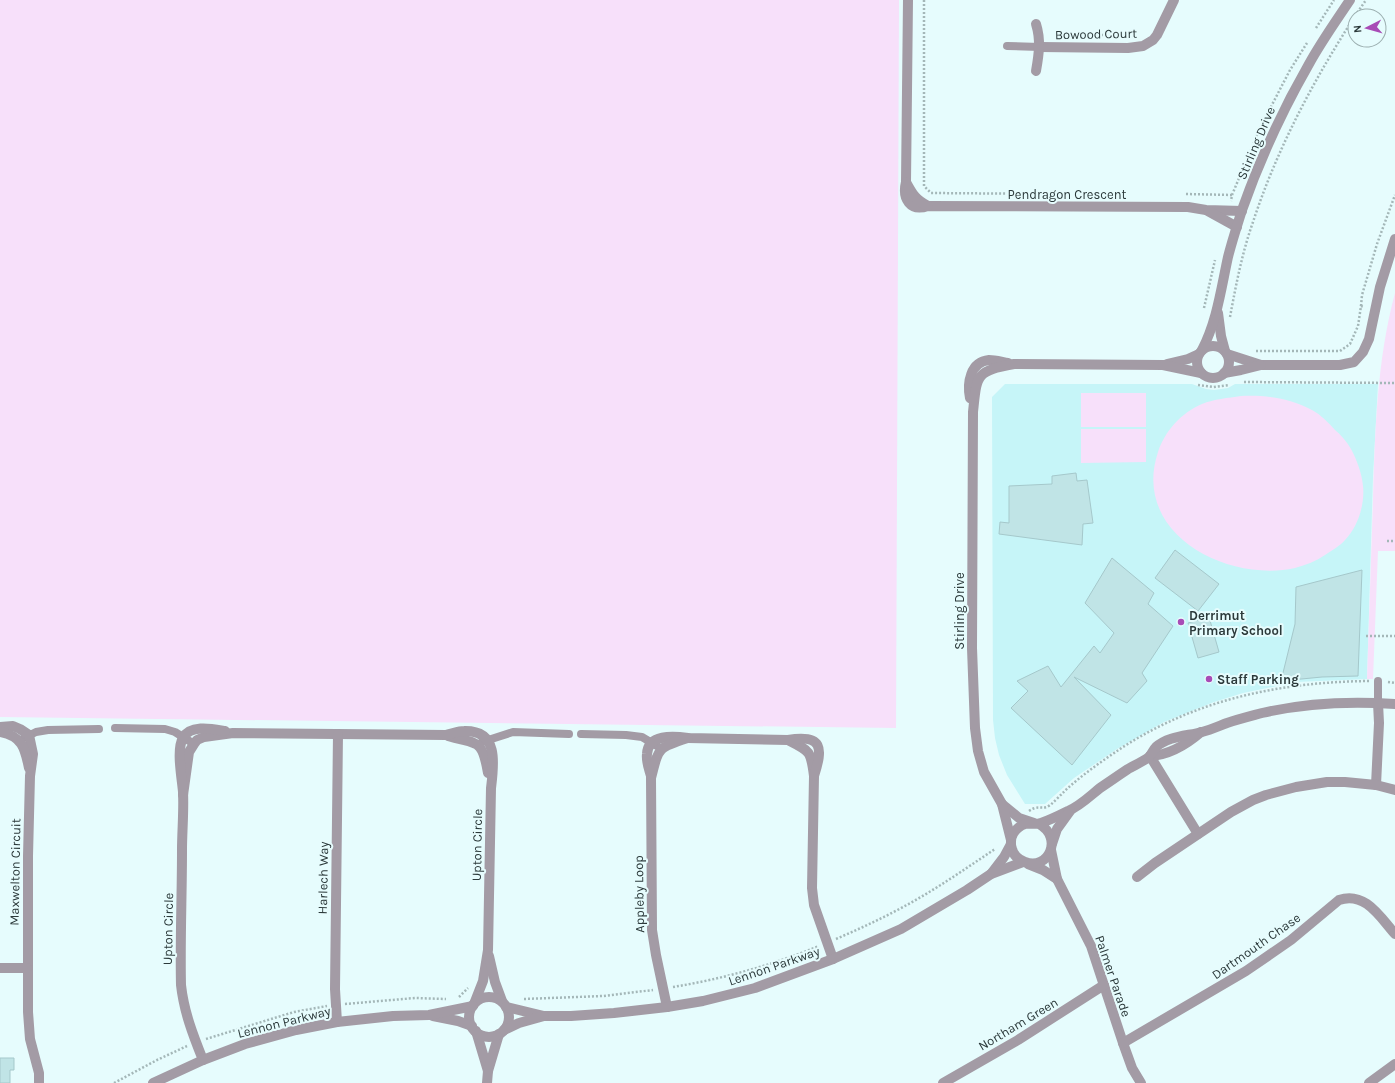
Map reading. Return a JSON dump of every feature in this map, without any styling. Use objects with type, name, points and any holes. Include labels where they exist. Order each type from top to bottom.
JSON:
[{"type":"street","name":"Pendragon Crescent","points":[[908,0],[906,182],[919,202],[928,206],[1188,207],[1206,210],[1242,211]]},
{"type":"street","name":"Bowood Court","points":[[1040,47],[1128,48],[1144,46],[1153,40],[1157,34],[1174,0]]},
{"type":"street","name":"Stirling Drive","points":[[1011,842],[1002,804],[984,772],[977,743],[973,707],[973,412],[976,388],[980,377],[985,372],[990,370],[1014,364],[1164,364],[1188,359],[1200,352],[1210,335],[1237,227],[1263,154],[1283,111],[1310,63],[1350,0]]},
{"type":"street","name":"Bowood Court","points":[[1036,24],[1040,47],[1036,71]]},
{"type":"street","name":"Pendragon Crescent","points":[[1206,210],[1237,227]]},
{"type":"street","points":[[1261,365],[1226,353],[1216,346],[1206,348],[1200,352],[1197,364],[1201,373],[1210,378],[1215,378],[1224,373],[1261,365],[1340,365],[1354,362],[1366,346],[1380,287],[1395,238]]},
{"type":"street","name":"Stirling Drive","points":[[1217,309],[1221,336],[1226,353]]},
{"type":"street","points":[[1224,373],[1228,364],[1226,353]]},
{"type":"street","name":"Stirling Drive","points":[[1164,364],[1201,373]]},
{"type":"street","points":[[1376,785],[1379,723],[1378,703]]},
{"type":"street","name":"Lennon Parkway","points":[[991,874],[1004,857],[1013,834],[1022,825],[1037,824],[1070,811],[1128,769],[1150,756],[1157,747],[1169,740],[1183,735],[1202,732],[1249,717],[1290,708],[1322,704],[1395,704]]},
{"type":"street","points":[[0,727],[13,726],[29,735]]},
{"type":"street","points":[[183,737],[188,732],[197,729],[213,729],[233,733]]},
{"type":"street","points":[[446,735],[463,731],[475,732],[483,735],[488,740]]},
{"type":"street","points":[[0,732],[14,736],[19,740]]},
{"type":"street","points":[[194,744],[197,740],[204,737],[233,733],[446,735],[472,741],[477,744]]},
{"type":"street","name":"Harlech Way","points":[[337,1022],[335,1005],[338,734]]},
{"type":"street","name":"Maxwelton Circuit","points":[[29,735],[33,754],[30,776],[27,968],[28,1012],[30,1039],[39,1078],[45,1083]]},
{"type":"street","points":[[651,742],[666,736],[688,738],[788,740],[802,737],[811,738],[816,743],[819,751],[819,760],[814,776]]},
{"type":"street","name":"Upton Circle","points":[[183,737],[180,745],[183,794],[181,985],[187,1016],[203,1060]]},
{"type":"street","points":[[660,749],[688,738]]},
{"type":"street","name":"Maxwelton Circuit","points":[[19,740],[23,746],[30,776]]},
{"type":"street","name":"Upton Circle","points":[[473,1005],[483,981],[488,950],[493,753],[488,740]]},
{"type":"street","points":[[788,740],[808,751],[812,762],[814,776],[812,888],[814,906],[833,959]]},
{"type":"street","name":"Appleby Loop","points":[[651,742],[648,746],[646,756],[652,778]]},
{"type":"street","name":"Upton Circle","points":[[183,794],[189,752],[194,744]]},
{"type":"street","name":"Upton Circle","points":[[477,744],[484,753],[491,788]]},
{"type":"street","name":"Appleby Loop","points":[[660,749],[656,757],[652,778],[652,930],[667,1007]]},
{"type":"street","points":[[1150,756],[1198,834]]},
{"type":"street","points":[[1137,877],[1155,863],[1231,812],[1253,800],[1278,791],[1327,782],[1359,782],[1395,790]]},
{"type":"street","name":"Stirling Drive","points":[[1002,804],[1019,818],[1037,824]]},
{"type":"street","name":"Lennon Parkway","points":[[501,1032],[519,1023],[544,1016],[614,1013],[703,1001],[755,988],[833,959],[902,929],[991,874],[1026,863],[1039,862],[1044,859],[1051,847],[1057,830],[1070,811]]},
{"type":"street","points":[[1037,824],[1044,827],[1048,832],[1051,847]]},
{"type":"street","points":[[1011,842],[1014,855],[1057,879]]},
{"type":"street","name":"Palmer Parade","points":[[1051,847],[1057,879],[1091,946],[1112,1013],[1132,1068],[1141,1083]]},
{"type":"street","name":"Dartmouth Chase","points":[[1123,1043],[1246,971],[1291,940],[1340,900],[1346,898],[1356,898],[1363,901],[1371,906],[1395,934]]},
{"type":"street","name":"Upton Circle","points":[[488,950],[495,982],[504,1004]]},
{"type":"street","points":[[0,968],[27,968]]},
{"type":"street","name":"Northam Green","points":[[946,1082],[1046,1023],[1104,984]]},
{"type":"street","points":[[487,1083],[488,1071],[501,1032],[509,1019],[509,1012],[504,1004],[490,997],[484,998],[473,1005],[469,1016],[488,1071]]},
{"type":"street","name":"Lennon Parkway","points":[[504,1004],[544,1016]]},
{"type":"street","name":"Lennon Parkway","points":[[153,1083],[203,1060],[245,1044],[296,1030],[337,1022],[393,1016],[429,1015],[473,1005]]},
{"type":"street","name":"Lennon Parkway","points":[[429,1015],[458,1021],[474,1029]]},
{"type":"street","points":[[474,1029],[487,1037],[501,1032]]},
{"type":"street","points":[[1369,1083],[1395,1064]]},
{"type":"lane","name":"Bowood Court","points":[[1007,46],[1040,47]]},
{"type":"lane","points":[[1378,681],[1378,703]]},
{"type":"lane","points":[[115,728],[165,729],[194,744]]},
{"type":"lane","points":[[19,740],[36,732],[48,730],[99,729]]},
{"type":"lane","points":[[477,744],[513,732],[569,734]]},
{"type":"lane","points":[[581,734],[626,735],[642,737],[660,749]]},
{"type":"lane","points":[[808,751],[816,743]]},
{"type":"path","points":[[924,0],[924,186],[932,193],[1066,194]]},
{"type":"path","points":[[1230,319],[1237,281],[1252,223],[1272,169],[1299,111],[1347,29]]},
{"type":"path","points":[[1087,35],[1135,35]]},
{"type":"path","points":[[1185,194],[1232,195],[1228,211]]},
{"type":"path","points":[[1251,351],[1340,351],[1350,344],[1358,326],[1362,306],[1362,295],[1376,244],[1395,195]]},
{"type":"path","points":[[1203,314],[1215,258]]},
{"type":"path","points":[[1362,306],[1375,310]]},
{"type":"path","points":[[1238,382],[1395,383]]},
{"type":"path","points":[[1387,541],[1395,541]]},
{"type":"path","points":[[1366,636],[1395,636]]},
{"type":"path","points":[[1019,818],[1035,807],[1046,807],[1085,774],[1137,739],[1161,726],[1206,708],[1249,694],[1283,687],[1334,682],[1395,682]]},
{"type":"path","points":[[521,999],[603,996],[663,989],[721,977],[804,952],[872,923],[904,906],[942,884],[998,847]]},
{"type":"path","points":[[456,998],[463,993],[473,981],[483,981]]},
{"type":"path","points":[[114,1083],[157,1060],[196,1042],[218,1034],[294,1012],[335,1005],[415,998],[451,999]]},
{"type":"shaded area","points":[[0,0],[899,0],[896,728],[0,717]]},
{"type":"shaded area","points":[[1395,293],[1395,551],[1378,551],[1373,679],[1367,679],[1376,421],[1384,344]]},
{"type":"shaded area","name":"Derrimut Primary School","points":[[1005,384],[1192,384],[1214,390],[1228,388],[1235,384],[1378,384],[1373,477],[1367,679],[1296,682],[1243,693],[1214,702],[1164,722],[1117,749],[1074,778],[1045,804],[1025,804],[1007,775],[999,755],[993,720],[992,397]]},
{"type":"shaded area","points":[[1081,393],[1146,393],[1146,427],[1081,427]]},
{"type":"shaded area","points":[[1241,396],[1278,398],[1312,410],[1342,436],[1349,446],[1359,467],[1362,477],[1363,500],[1360,515],[1354,529],[1341,544],[1311,563],[1295,568],[1268,571],[1241,568],[1214,559],[1190,546],[1171,528],[1158,506],[1153,481],[1158,452],[1169,430],[1187,412],[1202,404]]},
{"type":"shaded area","points":[[1081,429],[1146,429],[1146,462],[1081,463]]},
{"type":"building","points":[[1076,473],[1077,481],[1087,480],[1093,523],[1083,524],[1082,545],[999,534],[1000,522],[1009,523],[1009,486],[1052,484],[1052,476]]},
{"type":"building","points":[[1175,550],[1219,584],[1198,611],[1155,578]]},
{"type":"building","points":[[1112,558],[1154,593],[1148,604],[1173,626],[1142,673],[1147,681],[1127,703],[1074,677],[1111,715],[1072,765],[1011,708],[1028,691],[1017,681],[1048,666],[1061,687],[1094,646],[1100,653],[1114,633],[1085,603]]},
{"type":"building","points":[[1362,570],[1358,676],[1322,677],[1281,681],[1295,624],[1296,587]]},
{"type":"building","points":[[1209,617],[1219,652],[1198,658],[1188,623]]},
{"type":"building","points":[[0,1058],[14,1058],[14,1070],[10,1070],[10,1083],[0,1083]]},
{"type":"place","name":"Derrimut Primary School","points":[[1181,622]]},
{"type":"place","name":"Staff Parking","points":[[1209,679]]}]
